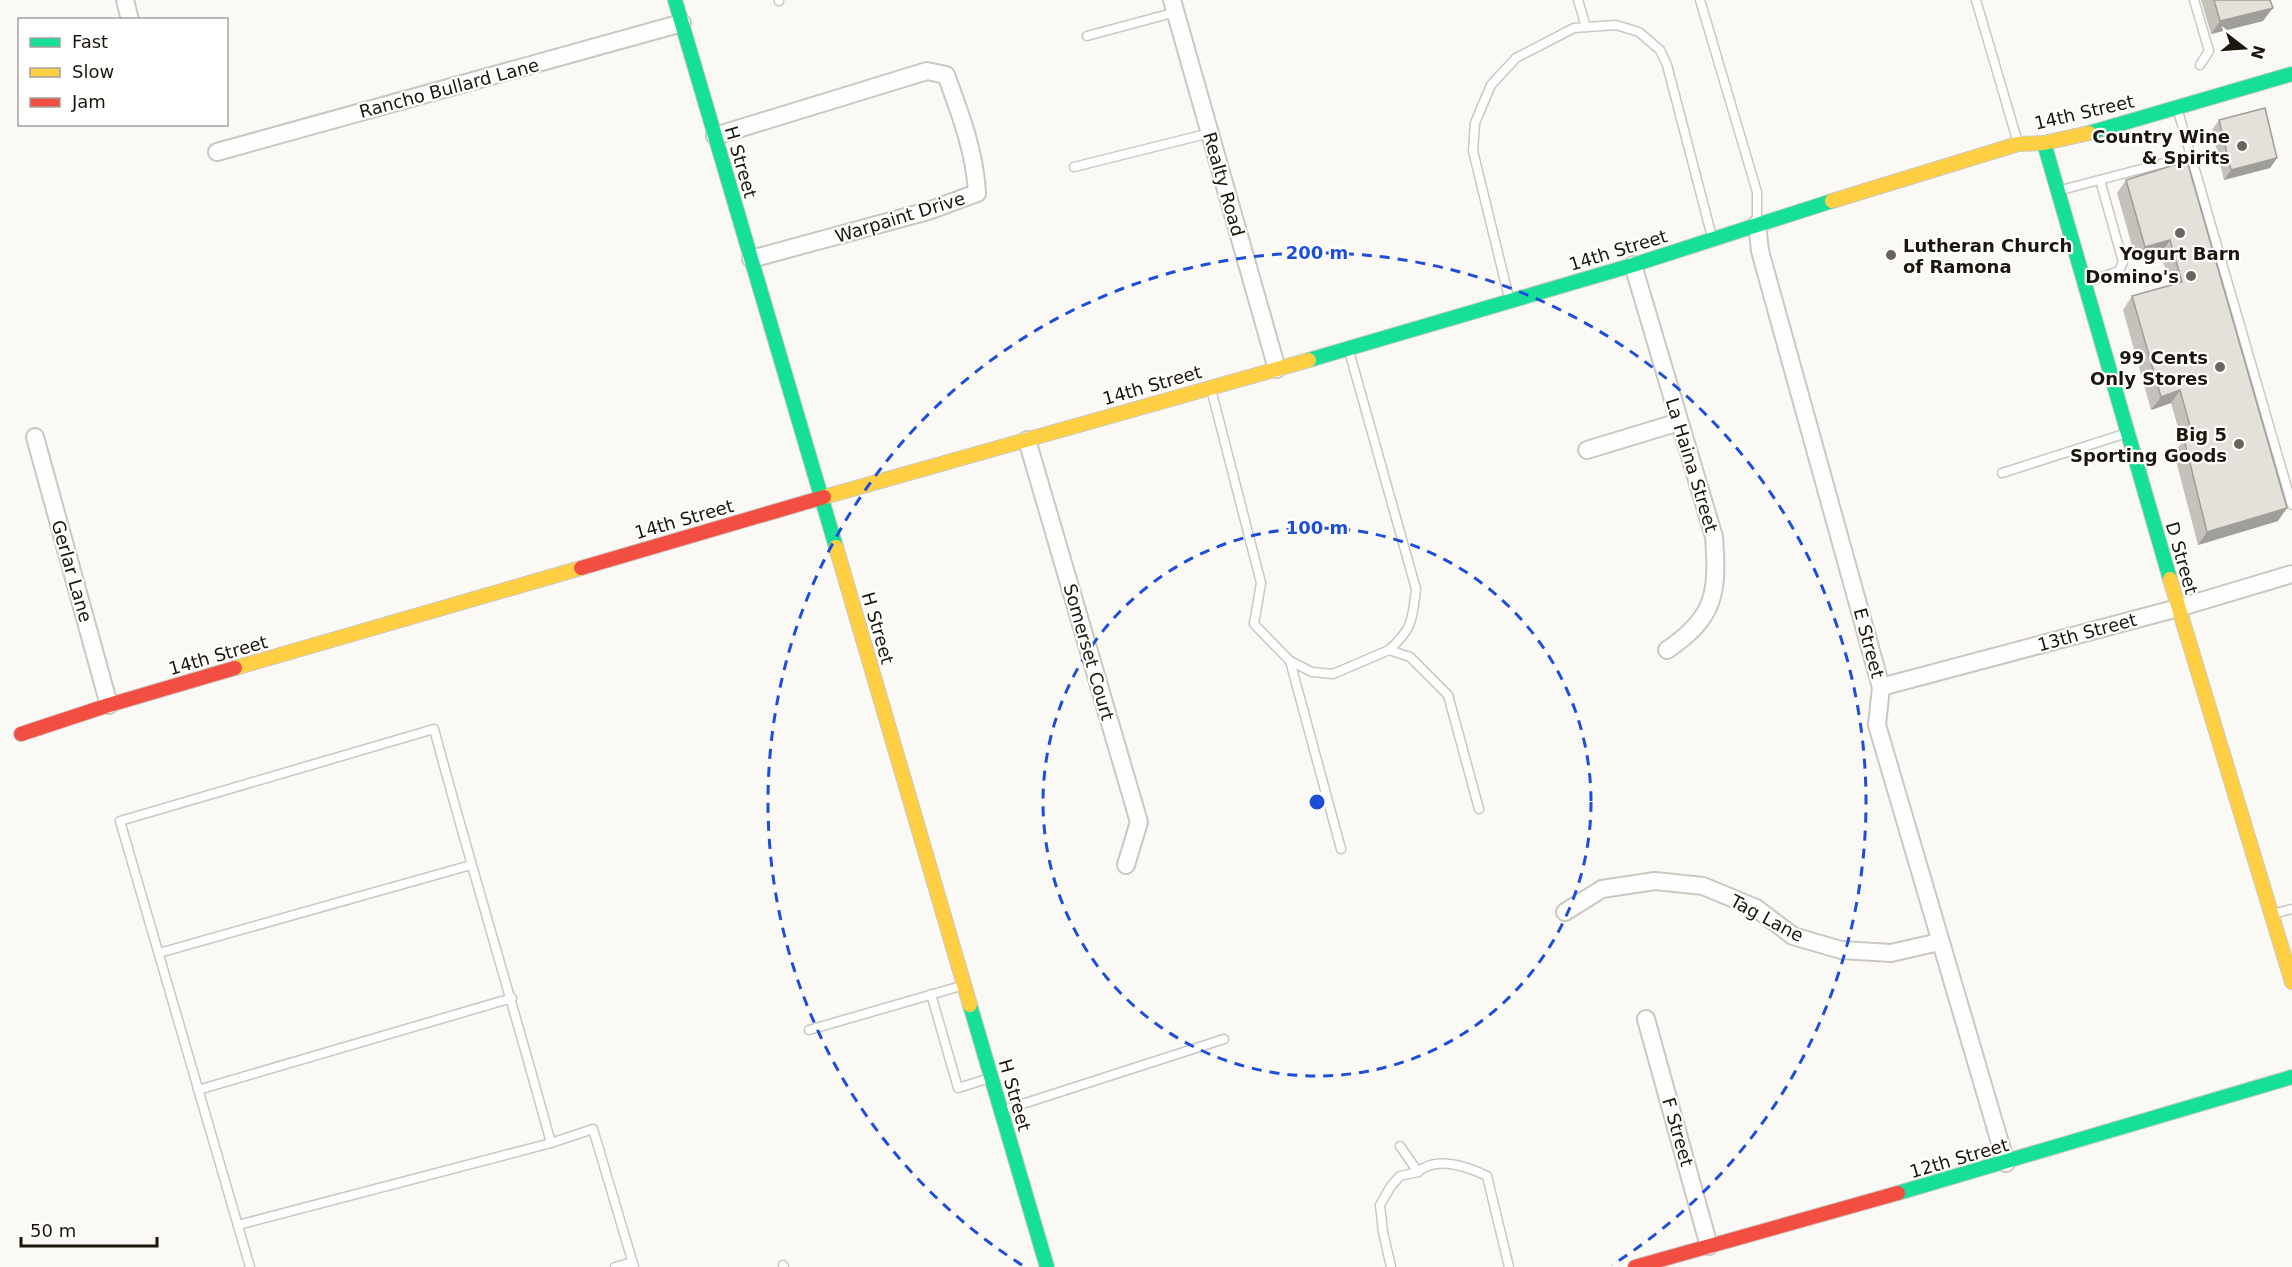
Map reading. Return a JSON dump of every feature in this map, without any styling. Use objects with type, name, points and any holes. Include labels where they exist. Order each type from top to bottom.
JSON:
[{"type":"street","points":[[125,0],[130,18]]},
{"type":"street","name":"H Street","points":[[675,0],[1047,1267]]},
{"type":"street","name":"Realty Road","points":[[1174,6],[1277,369]]},
{"type":"street","name":"Rancho Bullard Lane","points":[[217,152],[682,23]]},
{"type":"street","name":"Warpaint Drive","points":[[715,135],[927,71],[946,75],[969,147],[975,168],[977,193],[928,211],[751,259]]},
{"type":"street","name":"14th Street","points":[[21,734],[110,705],[821,498],[1633,265],[1712,238],[2019,144],[2044,143],[2078,136],[2292,74]]},
{"type":"street","name":"D Street","points":[[2044,143],[2178,608],[2292,982]]},
{"type":"street","name":"E Street","points":[[1757,224],[1760,251],[1881,687],[1877,725],[1939,942],[2006,1163]]},
{"type":"street","name":"La Haina Street","points":[[1633,265],[1714,537],[1717,577],[1712,602],[1688,636],[1667,650]]},
{"type":"street","points":[[1587,450],[1679,422]]},
{"type":"street","name":"Gerlar Lane","points":[[35,437],[110,705]]},
{"type":"street","name":"Somerset Court","points":[[1027,440],[1139,822],[1126,865]]},
{"type":"street","name":"13th Street","points":[[1881,687],[2178,608],[2292,574]]},
{"type":"street","name":"Tag Lane","points":[[1565,912],[1602,889],[1656,881],[1703,886],[1756,908],[1793,936],[1841,950],[1891,953],[1939,942]]},
{"type":"street","name":"F Street","points":[[1646,1019],[1709,1246]]},
{"type":"street","name":"12th Street","points":[[1635,1267],[2006,1163],[2292,1077]]},
{"type":"lane","points":[[1578,0],[1586,27]]},
{"type":"lane","points":[[1700,0],[1758,192],[1757,224]]},
{"type":"lane","points":[[1976,0],[2019,144]]},
{"type":"lane","points":[[2194,0],[2209,51],[2200,65]]},
{"type":"lane","points":[[1087,36],[1174,6]]},
{"type":"lane","points":[[1510,301],[1473,151],[1475,123],[1491,85],[1516,58],[1574,28],[1616,25],[1639,32],[1660,50],[1667,65],[1712,238]]},
{"type":"lane","points":[[2177,107],[2292,505]]},
{"type":"lane","points":[[1074,167],[1210,133]]},
{"type":"lane","points":[[2058,191],[2191,156]]},
{"type":"lane","points":[[2084,283],[2119,270],[2123,262],[2100,180]]},
{"type":"lane","points":[[1210,387],[1261,583],[1254,624],[1290,661],[1312,672],[1333,674],[1389,650],[1404,637],[1412,621],[1416,589],[1348,348]]},
{"type":"lane","points":[[2002,473],[2127,433]]},
{"type":"lane","points":[[1389,650],[1410,657],[1448,695],[1479,809]]},
{"type":"lane","points":[[1290,661],[1341,849]]},
{"type":"lane","points":[[250,1267],[120,821],[434,729],[471,865],[512,998],[551,1143]]},
{"type":"lane","points":[[159,953],[471,865]]},
{"type":"lane","points":[[2272,915],[2292,909]]},
{"type":"lane","points":[[809,1030],[964,985]]},
{"type":"lane","points":[[931,994],[958,1088],[991,1077]]},
{"type":"lane","points":[[198,1090],[512,998]]},
{"type":"lane","points":[[1001,1111],[1224,1040]]},
{"type":"lane","points":[[238,1225],[551,1143],[593,1129],[633,1264],[615,1267]]},
{"type":"lane","points":[[1400,1146],[1418,1172]]},
{"type":"lane","points":[[1391,1267],[1380,1205],[1391,1186],[1400,1176],[1418,1172],[1422,1168],[1458,1164],[1487,1176],[1509,1267]]},
{"type":"building","points":[[2214,0],[2270,0],[2273,8],[2220,21]]},
{"type":"building","points":[[2265,108],[2277,158],[2231,170],[2219,120]]},
{"type":"building","points":[[2187,161],[2287,508],[2207,532],[2184,439],[2193,437],[2180,390],[2161,397],[2132,296],[2182,282],[2170,240],[2145,247],[2126,180]]},
{"type":"traffic: fast","points":[[675,0],[836,547]]},
{"type":"traffic: fast","points":[[2089,133],[2292,74]]},
{"type":"traffic: fast","points":[[2044,143],[2170,579]]},
{"type":"traffic: fast","points":[[1309,360],[1633,265],[1832,201]]},
{"type":"traffic: fast","points":[[970,1005],[1047,1267]]},
{"type":"traffic: fast","points":[[1898,1193],[2292,1077]]},
{"type":"traffic: slow","points":[[1832,201],[2018,144],[2044,143],[2089,133]]},
{"type":"traffic: slow","points":[[824,497],[1309,360]]},
{"type":"traffic: slow","points":[[836,547],[970,1005]]},
{"type":"traffic: slow","points":[[235,668],[581,568]]},
{"type":"traffic: slow","points":[[2170,579],[2292,982]]},
{"type":"traffic: jam","points":[[581,568],[824,497]]},
{"type":"traffic: jam","points":[[21,734],[235,668]]},
{"type":"traffic: jam","points":[[1635,1267],[1898,1193]]},
{"type":"place","name":"Country Wine & Spirits","points":[[2242,146]]},
{"type":"place","name":"Yogurt Barn","points":[[2180,233]]},
{"type":"place","name":"Lutheran Church of Ramona","points":[[1891,255]]},
{"type":"place","name":"Domino's","points":[[2191,276]]},
{"type":"place","name":"99 Cents Only Stores","points":[[2220,367]]},
{"type":"place","name":"Big 5 Sporting Goods","points":[[2239,444]]}]
